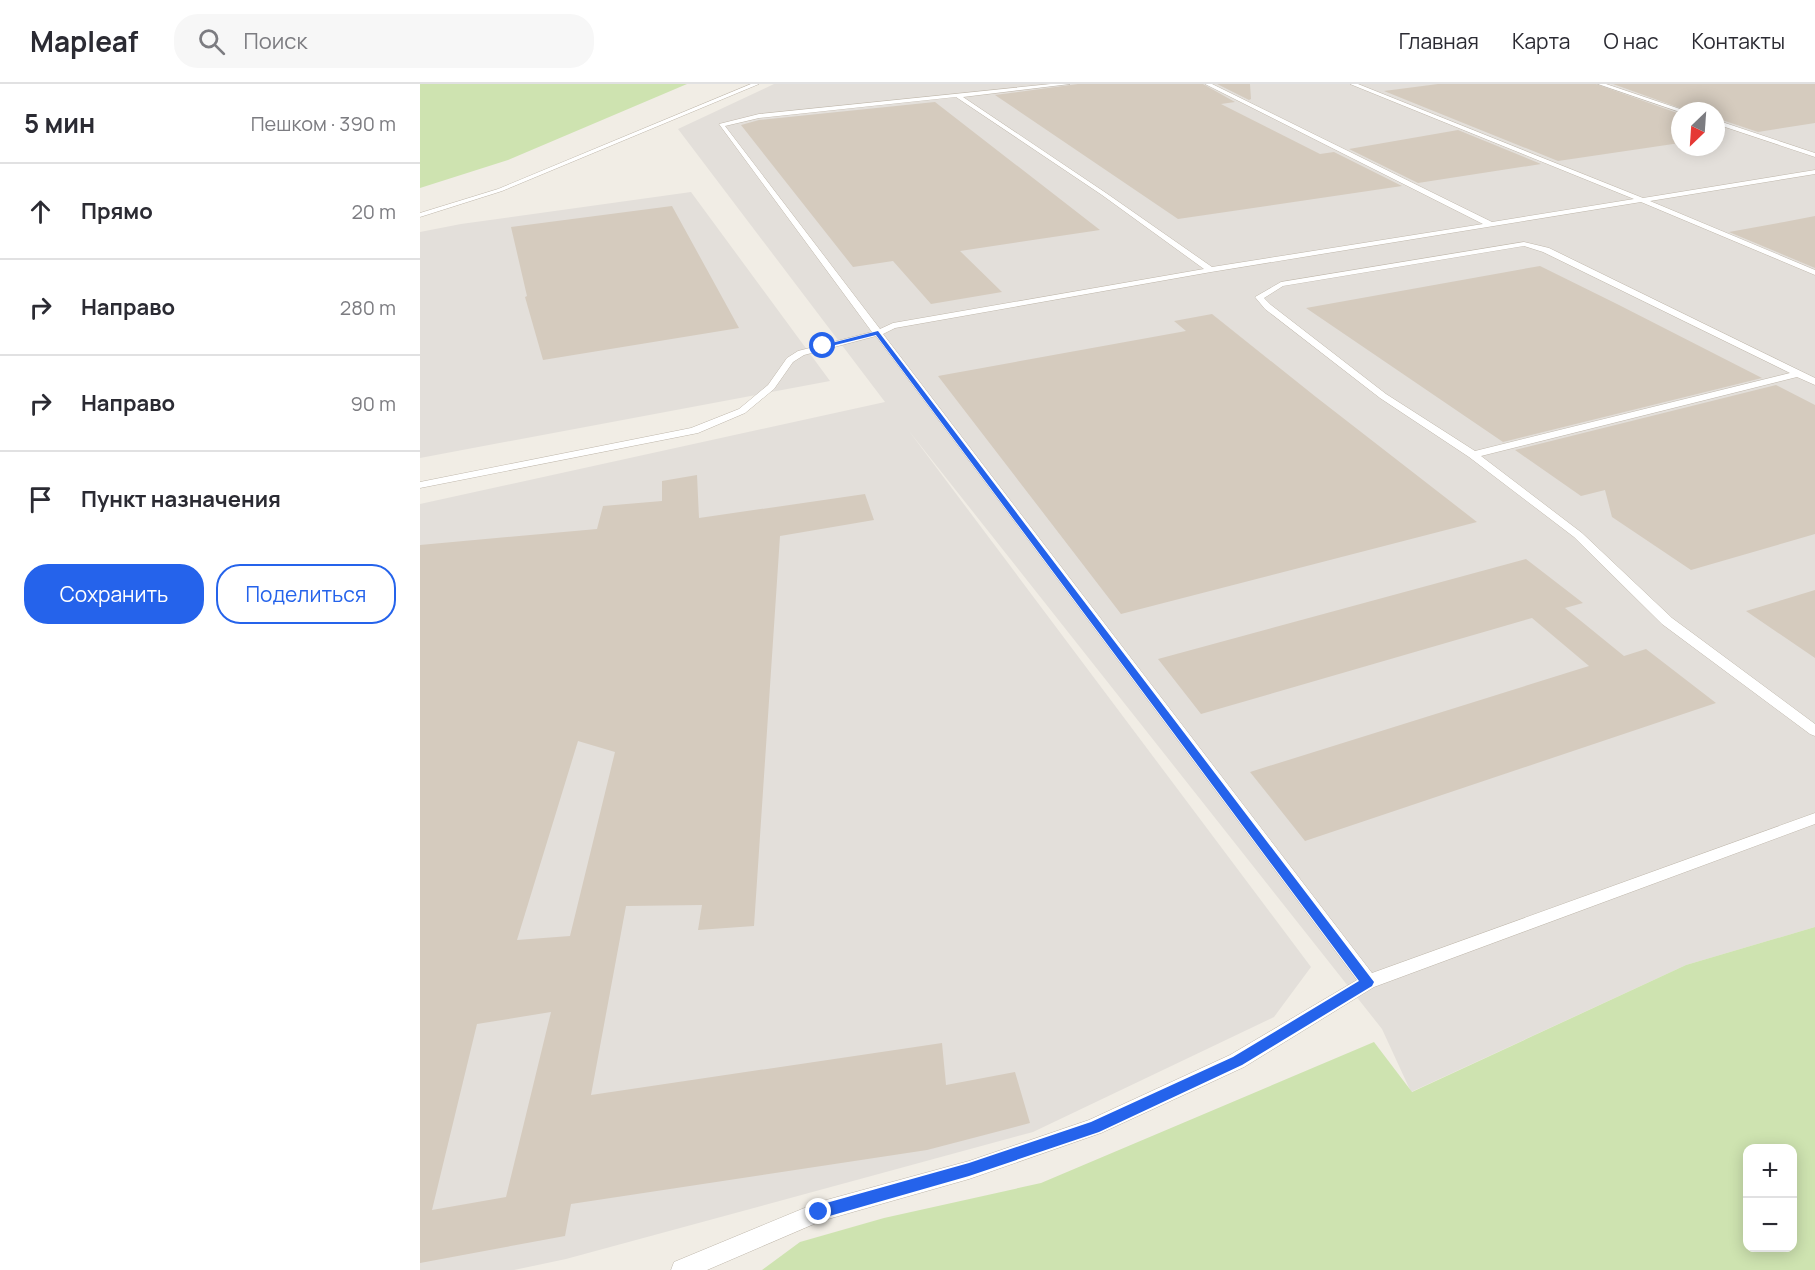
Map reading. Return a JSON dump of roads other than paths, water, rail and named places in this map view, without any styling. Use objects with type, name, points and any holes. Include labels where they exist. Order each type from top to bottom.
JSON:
[{"type":"lane","points":[[420,216],[501,190],[756,84]]},
{"type":"lane","points":[[1067,84],[759,117],[721,125],[1368,982]]},
{"type":"lane","points":[[1208,84],[1492,225]]},
{"type":"lane","points":[[1353,84],[1642,200],[1815,273]]},
{"type":"lane","points":[[1601,84],[1671,107]]},
{"type":"lane","points":[[958,96],[1104,194],[1211,270]]},
{"type":"lane","points":[[1725,125],[1815,153]]},
{"type":"lane","points":[[420,485],[694,431],[742,411],[771,387],[790,360],[801,353],[893,327],[1211,270],[1815,172]]},
{"type":"lane","points":[[1815,382],[1546,250],[1524,244],[1281,284],[1260,297],[1268,307],[1383,396],[1473,455],[1578,535],[1667,621],[1815,731]]},
{"type":"lane","points":[[1473,455],[1798,374]]},
{"type":"lane","points":[[682,1270],[819,1212],[969,1170],[1094,1127],[1238,1061],[1368,982],[1815,818]]}]
